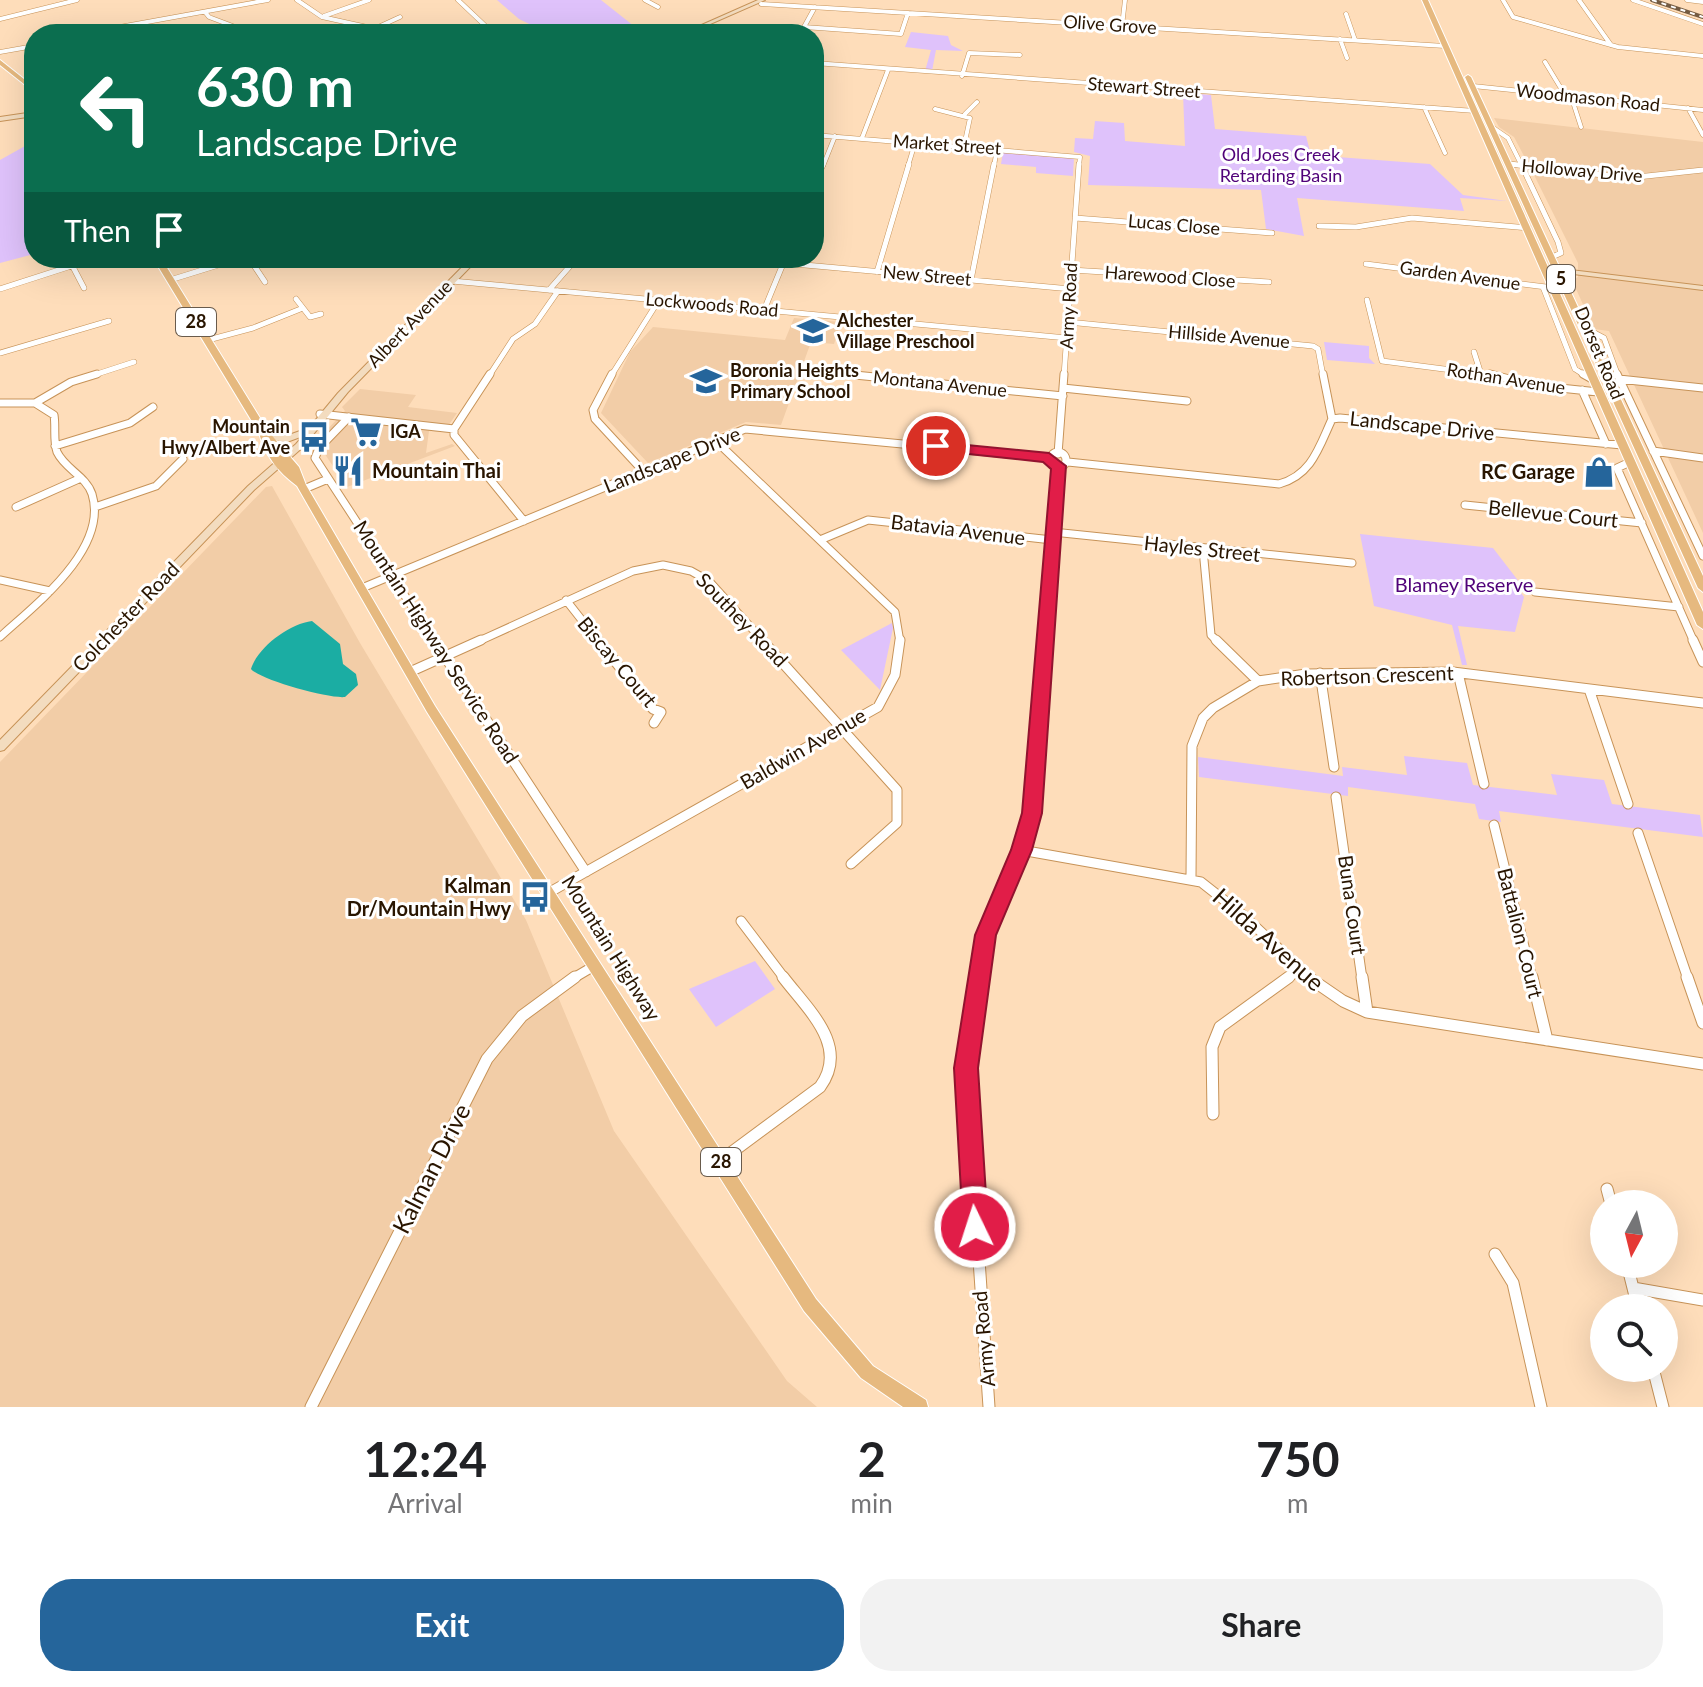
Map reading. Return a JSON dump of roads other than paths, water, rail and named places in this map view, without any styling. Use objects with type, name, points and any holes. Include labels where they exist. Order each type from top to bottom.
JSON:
[{"type":"main road","name":"Dorset Road","points":[[1425,0],[1463,85],[1492,127],[1637,446],[1702,579]]},
{"type":"main road","points":[[710,24],[760,1]]},
{"type":"main road","name":"Dorset Road","points":[[1446,48],[1473,86],[1480,111],[1545,269],[1703,625]]},
{"type":"main road","points":[[0,62],[23,81]]},
{"type":"main road","points":[[1463,85],[1473,86]]},
{"type":"main road","points":[[0,119],[24,115]]},
{"type":"main road","name":"Mountain Highway","points":[[163,268],[266,435],[267,448],[281,458],[302,487],[412,671],[431,709],[810,1305],[867,1372],[919,1407]]},
{"type":"main road","name":"Albert Avenue","points":[[281,458],[465,268]]},
{"type":"main road","points":[[1545,269],[1703,288]]},
{"type":"main road","points":[[1571,329],[1583,327]]},
{"type":"main road","name":"Albert Avenue","points":[[281,458],[300,434],[323,414]]},
{"type":"main road","points":[[266,435],[287,439],[300,434]]},
{"type":"main road","points":[[1622,445],[1637,446]]},
{"type":"main road","name":"Colchester Road","points":[[0,747],[281,458]]},
{"type":"street","points":[[0,19],[77,0]]},
{"type":"street","points":[[138,24],[268,0]]},
{"type":"street","points":[[297,0],[305,9],[322,17],[356,24]]},
{"type":"street","points":[[322,17],[369,0]]},
{"type":"street","points":[[458,0],[483,24]]},
{"type":"street","points":[[645,0],[658,7]]},
{"type":"street","points":[[1122,26],[1125,0]]},
{"type":"street","points":[[1503,0],[1513,17],[1611,46],[1703,56]]},
{"type":"street","points":[[1579,0],[1611,46]]},
{"type":"street","points":[[1633,0],[1703,24]]},
{"type":"street","points":[[1687,0],[1703,2]]},
{"type":"street","name":"Olive Grove","points":[[760,1],[1446,48]]},
{"type":"street","points":[[806,24],[815,7]]},
{"type":"street","points":[[205,12],[228,24]]},
{"type":"street","points":[[824,28],[901,34],[908,13]]},
{"type":"street","points":[[1346,14],[1355,40]]},
{"type":"street","points":[[385,24],[400,17]]},
{"type":"street","points":[[1340,39],[1347,58]]},
{"type":"street","points":[[0,52],[24,48]]},
{"type":"street","points":[[962,76],[969,53],[1020,55]]},
{"type":"street","points":[[1545,62],[1568,96],[1581,127]]},
{"type":"street","name":"Stewart Street","points":[[824,64],[1480,111]]},
{"type":"street","points":[[862,138],[888,70]]},
{"type":"street","name":"Woodmason Road","points":[[1473,86],[1703,110]]},
{"type":"street","points":[[965,114],[977,102]]},
{"type":"street","points":[[1424,107],[1445,153]]},
{"type":"street","points":[[1688,108],[1703,135]]},
{"type":"street","points":[[935,109],[965,114],[971,120],[964,146]]},
{"type":"street","points":[[1492,127],[1508,138],[1562,250],[1552,257]]},
{"type":"street","name":"Market Street","points":[[824,135],[1080,157]]},
{"type":"street","points":[[824,159],[835,136]]},
{"type":"street","points":[[877,272],[915,143]]},
{"type":"street","points":[[971,280],[997,149]]},
{"type":"street","name":"Army Road","points":[[1058,454],[1080,157]]},
{"type":"street","name":"Holloway Drive","points":[[1509,164],[1628,178],[1703,170]]},
{"type":"street","name":"Lucas Close","points":[[1075,218],[1272,233]]},
{"type":"street","points":[[1319,226],[1359,227],[1412,218],[1528,228]]},
{"type":"street","name":"Garden Avenue","points":[[1366,264],[1406,266],[1500,283],[1554,288]]},
{"type":"street","name":"New Street","points":[[824,266],[1071,289]]},
{"type":"street","points":[[0,289],[63,268]]},
{"type":"street","points":[[74,268],[84,288]]},
{"type":"street","points":[[170,280],[209,268]]},
{"type":"street","points":[[256,268],[265,282]]},
{"type":"street","points":[[549,290],[568,268]]},
{"type":"street","points":[[764,310],[781,268]]},
{"type":"street","name":"Harewood Close","points":[[1071,270],[1269,282]]},
{"type":"street","name":"Lockwoods Road","points":[[452,281],[1067,338]]},
{"type":"street","points":[[1543,287],[1575,369],[1592,379]]},
{"type":"street","points":[[524,521],[454,435],[454,429],[513,339],[535,324],[558,291]]},
{"type":"street","points":[[296,299],[310,317],[321,314]]},
{"type":"street","points":[[643,471],[595,419],[593,410],[623,351],[640,335],[659,300]]},
{"type":"street","name":"Rothan Avenue","points":[[1367,300],[1382,361],[1480,371],[1532,385],[1598,392]]},
{"type":"street","points":[[208,340],[303,308]]},
{"type":"street","points":[[0,353],[109,321]]},
{"type":"street","name":"Hillside Avenue","points":[[1068,322],[1313,346],[1318,349],[1332,419]]},
{"type":"street","points":[[231,334],[238,326]]},
{"type":"street","points":[[1583,327],[1604,338],[1619,379],[1703,556]]},
{"type":"street","points":[[1474,352],[1480,371]]},
{"type":"street","points":[[0,403],[35,403],[71,382],[134,362]]},
{"type":"street","name":"Montana Avenue","points":[[818,371],[1187,401]]},
{"type":"street","points":[[1619,379],[1703,388]]},
{"type":"street","points":[[1582,390],[1606,444]]},
{"type":"street","points":[[0,637],[50,591],[83,549],[93,528],[95,507],[81,478],[58,455],[54,415],[35,403]]},
{"type":"street","points":[[55,446],[130,423],[153,407]]},
{"type":"street","points":[[323,414],[454,429]]},
{"type":"street","name":"Mountain Highway Service Road","points":[[349,417],[319,448],[315,458],[586,872]]},
{"type":"street","name":"Landscape Drive","points":[[1064,464],[1287,484],[1305,474],[1332,419],[1622,445]]},
{"type":"street","name":"Landscape Drive","points":[[362,588],[745,429],[763,428],[1049,458]]},
{"type":"street","name":"Baldwin Avenue","points":[[550,892],[842,728],[885,699],[901,633],[901,620],[716,441]]},
{"type":"street","points":[[1653,451],[1703,458]]},
{"type":"street","points":[[1058,454],[1066,457],[1064,464],[1051,464],[1049,458],[1058,454]]},
{"type":"street","points":[[95,507],[144,492],[167,479],[183,459]]},
{"type":"street","points":[[1630,462],[1617,468],[1703,662]]},
{"type":"street","name":"Army Road","points":[[989,1407],[966,1068],[986,935],[1021,850],[1032,813],[1053,536],[1064,464]]},
{"type":"street","points":[[16,507],[81,478]]},
{"type":"street","points":[[302,487],[328,479]]},
{"type":"street","name":"Bellevue Court","points":[[1465,505],[1642,523]]},
{"type":"street","name":"Batavia Avenue","points":[[820,540],[868,520],[1053,536]]},
{"type":"street","name":"Hayles Street","points":[[1053,536],[1352,563]]},
{"type":"street","points":[[1648,536],[1672,556]]},
{"type":"street","points":[[1203,549],[1211,635],[1258,681]]},
{"type":"street","name":"Southey Road","points":[[412,671],[645,567],[687,567],[709,581],[897,790],[900,805],[893,829],[851,864]]},
{"type":"street","points":[[0,580],[50,591]]},
{"type":"street","points":[[1535,592],[1679,607]]},
{"type":"street","name":"Biscay Court","points":[[566,600],[653,709],[661,712],[654,723]]},
{"type":"street","points":[[1320,673],[1334,767]]},
{"type":"street","name":"Robertson Crescent","points":[[1191,878],[1192,746],[1203,718],[1213,708],[1258,681],[1320,673],[1458,673],[1703,703]]},
{"type":"street","points":[[1458,673],[1484,784]]},
{"type":"street","points":[[1589,689],[1628,804]]},
{"type":"street","name":"Buna Court","points":[[1336,797],[1367,1012]]},
{"type":"street","name":"Battalion Court","points":[[1494,825],[1547,1040]]},
{"type":"street","points":[[1638,833],[1703,1023]]},
{"type":"street","name":"Hilda Avenue","points":[[1021,850],[1191,878],[1225,897],[1299,970],[1335,999],[1367,1012],[1703,1064]]},
{"type":"street","points":[[720,1161],[820,1087],[830,1075],[835,1060],[832,1044],[822,1029],[741,921]]},
{"type":"street","name":"Kalman Drive","points":[[311,1407],[487,1059],[507,1029],[526,1009],[594,966]]},
{"type":"street","points":[[1213,1114],[1212,1047],[1220,1027],[1299,970]]},
{"type":"street","points":[[1495,1254],[1513,1283],[1541,1407]]},
{"type":"street","points":[[1630,1278],[1634,1294]]},
{"type":"street","points":[[1633,1288],[1703,1300]]},
{"type":"street","points":[[1657,1382],[1663,1407]]},
{"type":"water","points":[[312,621],[340,644],[343,664],[356,674],[358,685],[345,697],[295,688],[251,669],[267,645],[294,627]]},
{"type":"railway","points":[[1652,0],[1703,17]]},
{"type":"place","name":"Alchester Village Preschool","points":[[813,331]]},
{"type":"place","name":"Boronia Heights Primary School","points":[[706,381]]},
{"type":"place","name":"IGA","points":[[366,432]]},
{"type":"place","name":"Mountain Hwy/Albert Ave","points":[[314,437]]},
{"type":"place","name":"Mountain Thai","points":[[348,471]]},
{"type":"place","name":"RC Garage","points":[[1599,472]]},
{"type":"place","name":"Kalman Dr/Mountain Hwy","points":[[535,897]]},
{"type":"park label","name":"Old Joes Creek Retarding Basin","points":[[1281,165]]},
{"type":"park label","name":"Blamey Reserve","points":[[1464,585]]}]
